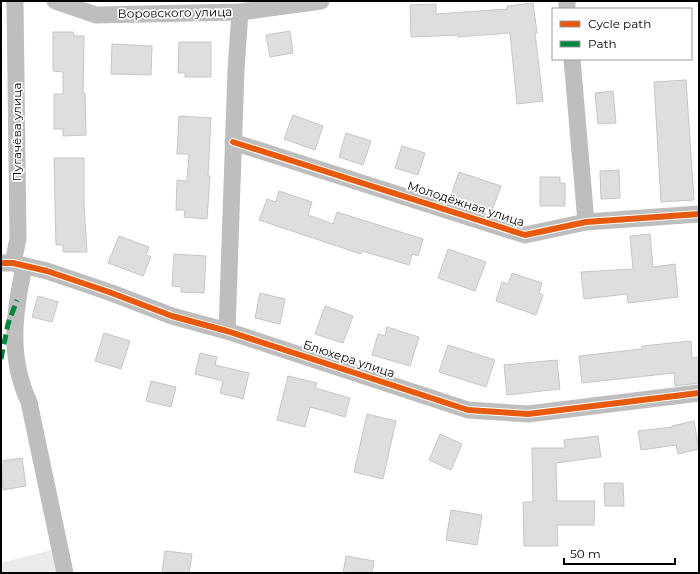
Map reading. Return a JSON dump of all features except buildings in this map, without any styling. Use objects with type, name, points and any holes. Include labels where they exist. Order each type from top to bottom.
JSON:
[{"type":"street","name":"Пугачёва улица","points":[[15,1],[18,239],[13,264],[17,300],[15,356],[20,383],[29,402],[65,573]]},
{"type":"street","name":"Воровского улица","points":[[55,1],[96,15],[240,12],[321,1]]},
{"type":"street","points":[[227,331],[233,142],[240,12]]},
{"type":"street","points":[[572,60],[586,222]]},
{"type":"street","name":"Молодёжная улица","points":[[233,142],[525,235],[586,222],[699,214]]},
{"type":"street","name":"Блюхера улица","points":[[13,264],[46,271],[109,292],[172,316],[227,331],[468,410],[528,414],[699,393]]},
{"type":"shaded area","points":[[52,550],[57,573],[1,573],[1,563]]},
{"type":"marked path","points":[[1,359],[8,324],[17,300]]},
{"type":"cycle path","points":[[233,142],[525,235],[586,222],[699,214]]},
{"type":"cycle path","points":[[1,263],[13,263],[47,271],[109,292],[172,316],[227,331],[468,410],[528,414],[699,393]]}]
